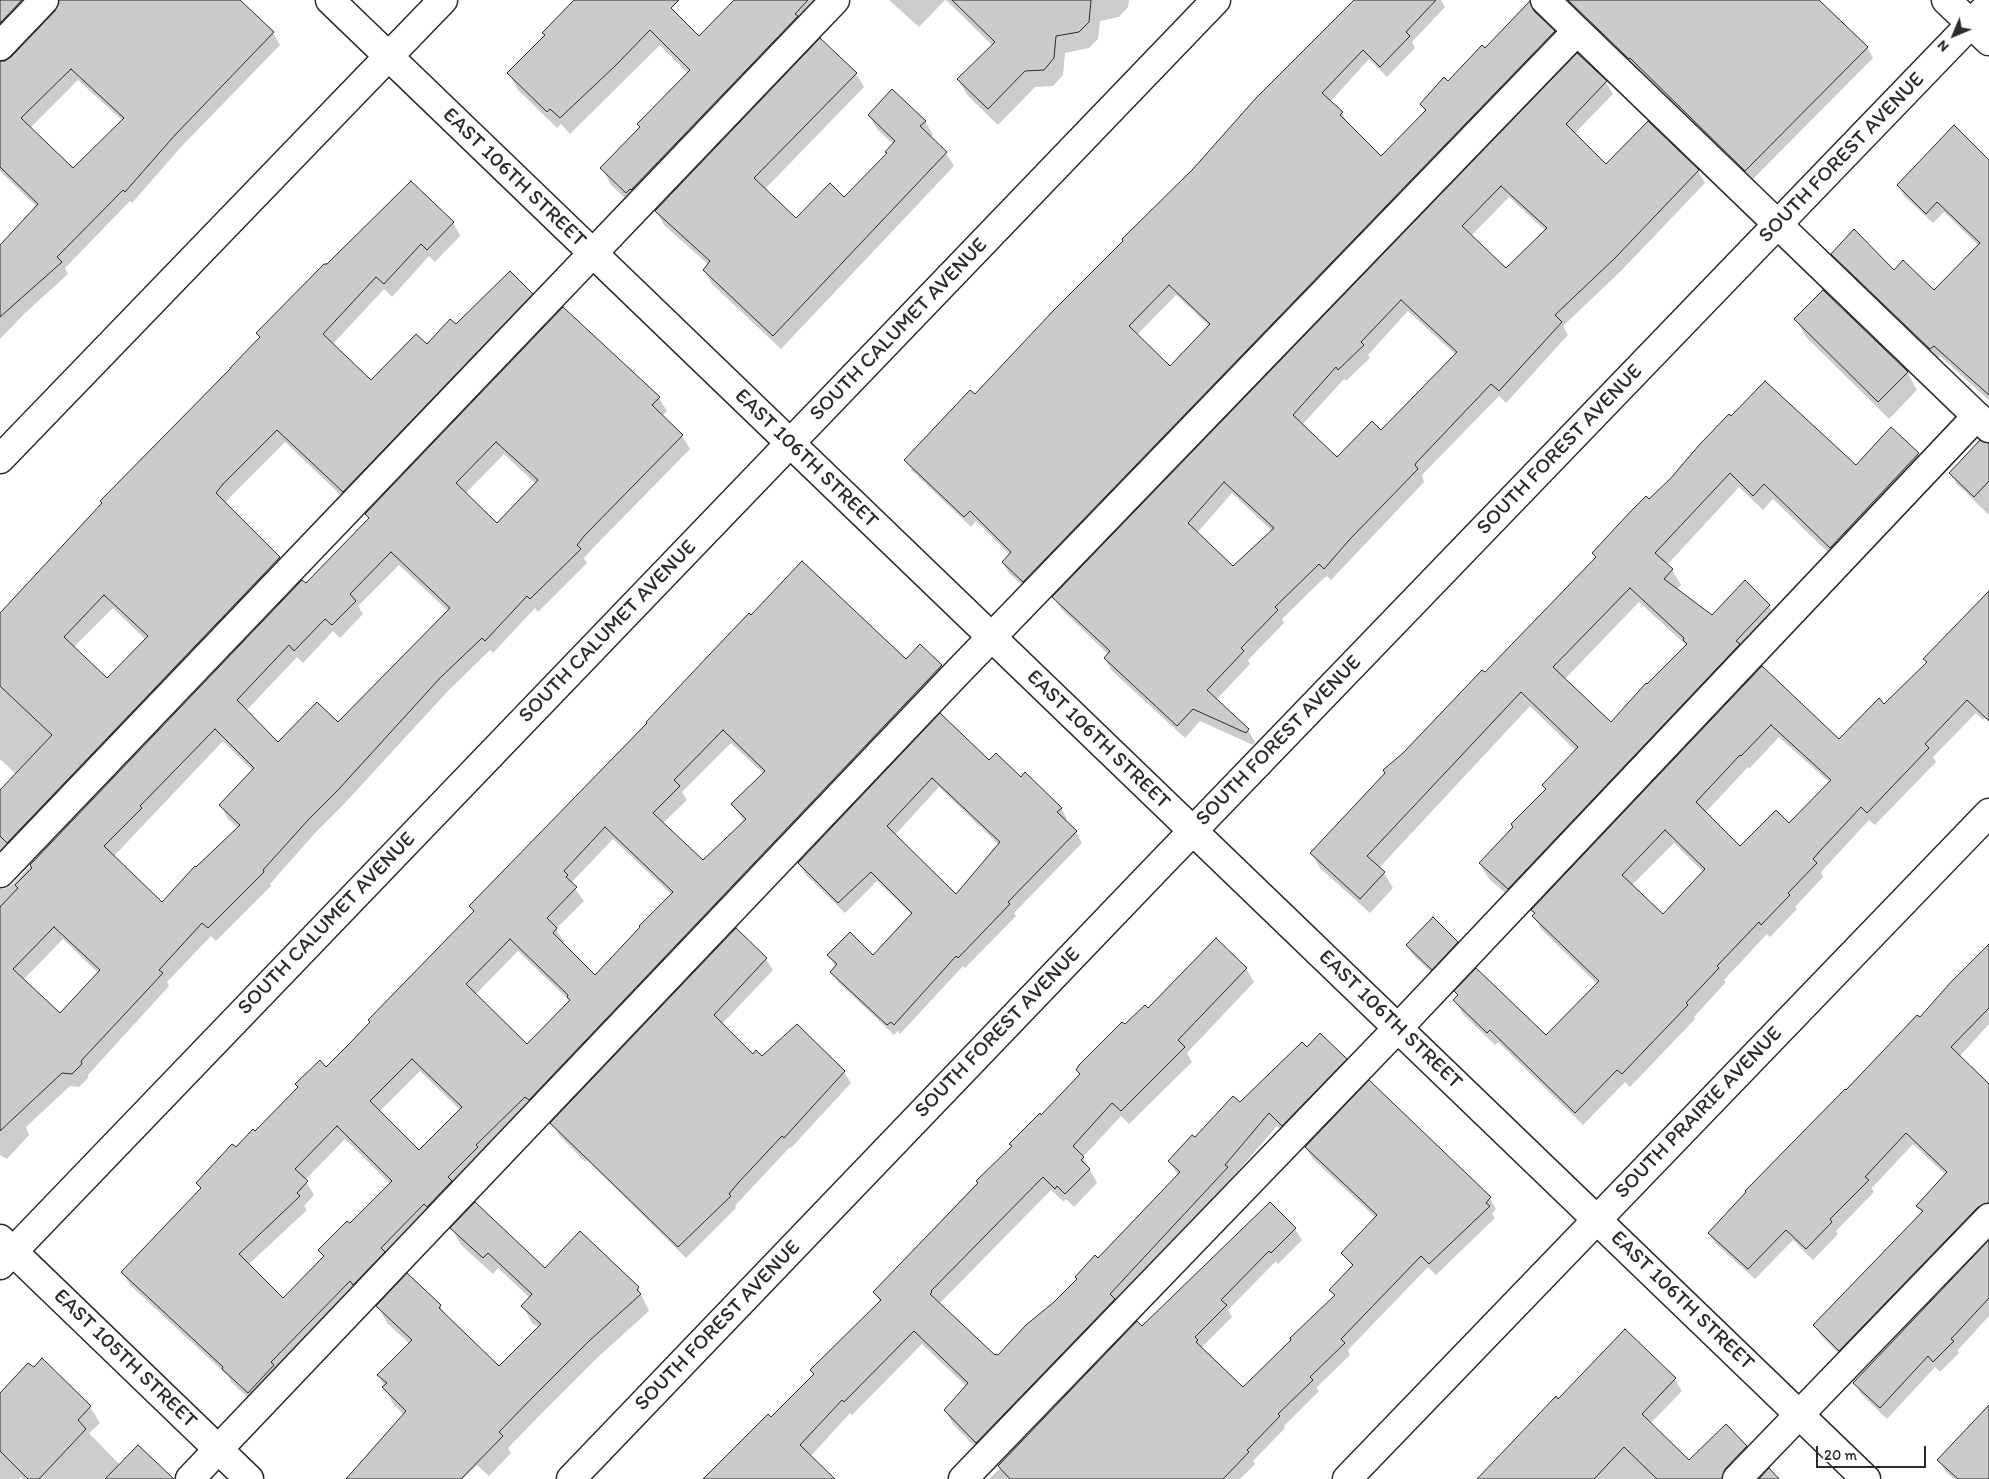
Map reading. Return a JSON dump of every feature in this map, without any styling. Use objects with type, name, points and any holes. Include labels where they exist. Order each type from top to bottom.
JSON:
[{"type":"street","points":[[0,46],[44,0]]},
{"type":"street","name":"EAST 106TH STREET","points":[[330,0],[1866,1479]]},
{"type":"street","points":[[0,459],[443,0]]},
{"type":"street","points":[[0,873],[835,0]]},
{"type":"street","name":"SOUTH CALUMET AVENUE","points":[[4,1252],[790,443],[1216,0]]},
{"type":"street","points":[[963,1479],[1983,422],[1545,0]]},
{"type":"street","points":[[1946,0],[1983,24]]},
{"type":"street","name":"SOUTH FOREST AVENUE","points":[[571,1479],[1192,830],[1778,224],[1983,24]]},
{"type":"street","points":[[190,1479],[992,637],[1577,31]]},
{"type":"street","name":"SOUTH PRAIRIE AVENUE","points":[[1347,1479],[1989,813]]},
{"type":"street","points":[[1737,1479],[1989,1218]]},
{"type":"street","name":"EAST 105TH STREET","points":[[4,1252],[219,1449],[249,1479]]},
{"type":"building","points":[[0,0],[22,0],[0,23]]},
{"type":"building","points":[[59,0],[240,0],[274,32],[175,135],[125,192],[123,190],[57,257],[62,262],[0,317],[0,245],[38,204],[0,167],[0,61],[5,61],[11,57],[55,11]],"holes":[[[71,69],[124,118],[73,168],[21,118]]]},
{"type":"building","points":[[574,0],[679,0],[671,8],[699,36],[734,0],[808,0],[795,14],[798,16],[626,193],[600,168],[640,127],[637,124],[690,70],[650,30],[560,118],[550,109],[547,112],[507,73],[545,35],[542,33]]},
{"type":"building","points":[[952,0],[1091,0],[1089,22],[1079,32],[1056,36],[1054,58],[1044,70],[1025,71],[988,109],[957,79],[995,42]]},
{"type":"building","points":[[1354,0],[1436,0],[1406,32],[1410,36],[1380,67],[1363,50],[1322,93],[1343,112],[1340,115],[1381,156],[1426,110],[1420,104],[1444,77],[1448,81],[1482,45],[1485,48],[1530,1],[1534,11],[1555,31],[1023,582],[1002,562],[1011,552],[970,511],[964,517],[904,460],[970,390],[975,394],[1053,311],[1123,241],[1122,239],[1193,169],[1256,98]],"holes":[[[1169,285],[1210,324],[1170,366],[1129,326]]]},
{"type":"building","points":[[1568,0],[1819,0],[1868,47],[1745,171]]},
{"type":"building","points":[[820,38],[857,73],[754,178],[796,218],[830,183],[844,197],[887,153],[885,152],[895,141],[868,115],[892,89],[926,121],[920,126],[947,152],[773,336],[703,270],[710,261],[655,211]]},
{"type":"building","points":[[1577,53],[1607,81],[1566,124],[1606,164],[1648,121],[1699,170],[1615,258],[1555,315],[1562,322],[1499,391],[1491,384],[1416,463],[1415,465],[1418,469],[1350,539],[1324,569],[1319,564],[1275,607],[1278,610],[1241,648],[1244,651],[1207,690],[1249,729],[1246,733],[1193,709],[1177,726],[1104,658],[1110,651],[1052,597]],"holes":[[[1501,186],[1547,228],[1506,268],[1462,226]],[[1401,300],[1457,352],[1381,430],[1372,421],[1337,457],[1293,415],[1336,367],[1338,370],[1364,345],[1361,342]],[[1224,482],[1274,528],[1233,566],[1188,523]]]},
{"type":"building","points":[[1954,125],[1989,160],[1989,395],[1934,346],[1930,349],[1831,254],[1854,229],[1894,270],[1903,260],[1934,290],[1980,243],[1937,202],[1926,214],[1897,185]]},
{"type":"building","points":[[411,181],[454,222],[427,250],[421,244],[384,284],[376,277],[323,334],[371,380],[416,334],[427,344],[450,319],[456,324],[510,271],[533,294],[343,492],[277,430],[223,484],[216,493],[280,557],[7,843],[0,836],[0,790],[52,735],[0,686],[0,613],[102,503],[100,501],[260,337],[256,333],[324,264],[327,264]],"holes":[[[104,595],[148,636],[107,678],[64,637]]]},
{"type":"building","points":[[1823,290],[1908,372],[1878,402],[1794,319]]},
{"type":"building","points":[[563,307],[660,397],[652,405],[683,435],[585,535],[577,545],[581,549],[530,599],[527,596],[485,641],[482,638],[440,678],[338,790],[309,819],[263,870],[264,872],[208,928],[202,923],[159,970],[163,973],[81,1061],[82,1064],[72,1074],[62,1073],[0,1131],[0,907],[18,888],[15,885],[32,868],[30,865],[302,580],[306,583],[369,518],[365,514]],"holes":[[[496,442],[538,480],[497,523],[456,483]],[[391,552],[450,608],[338,722],[317,702],[278,742],[237,700],[289,645],[294,651],[325,619],[332,625],[356,601],[350,594]],[[215,729],[254,768],[219,805],[240,825],[195,866],[162,902],[104,846],[142,808],[140,806]],[[54,927],[100,970],[60,1013],[13,969]]]},
{"type":"building","points":[[1765,381],[1856,465],[1891,427],[1919,453],[1830,548],[1764,484],[1753,496],[1730,473],[1655,553],[1673,569],[1664,579],[1712,615],[1745,580],[1770,605],[1736,641],[1740,644],[1508,889],[1479,863],[1513,827],[1511,824],[1546,789],[1542,785],[1578,747],[1521,692],[1367,856],[1385,872],[1360,899],[1310,853],[1385,773],[1383,770],[1403,753],[1482,670],[1485,672],[1596,557],[1592,553],[1631,511],[1646,496],[1649,499],[1671,478],[1729,414],[1731,416]],"holes":[[[1630,588],[1684,638],[1683,640],[1687,644],[1646,683],[1611,722],[1553,667]]]},
{"type":"building","points":[[1980,440],[1989,443],[1989,481],[1974,497],[1949,473]]},
{"type":"building","points":[[802,561],[906,659],[920,644],[942,665],[529,1100],[525,1097],[476,1145],[478,1147],[448,1177],[452,1181],[427,1207],[424,1204],[381,1248],[385,1252],[353,1285],[350,1281],[271,1362],[274,1365],[248,1393],[222,1369],[223,1367],[121,1272],[201,1188],[196,1183],[232,1144],[236,1147],[253,1129],[255,1131],[298,1087],[295,1084],[320,1060],[326,1067],[350,1043],[370,1022],[368,1020],[474,911],[469,906],[647,723],[749,613],[751,615]],"holes":[[[723,730],[765,771],[731,804],[746,819],[703,860],[653,813],[680,786],[674,780]],[[605,827],[673,892],[595,975],[553,933],[557,928],[547,918],[577,887],[566,877],[568,875],[564,871]],[[510,939],[568,995],[567,997],[570,1000],[527,1044],[466,984]],[[412,1059],[462,1107],[419,1150],[370,1101]],[[337,1126],[392,1181],[350,1223],[347,1221],[318,1250],[324,1256],[283,1298],[239,1254],[300,1196],[297,1193],[308,1181],[295,1169]]]},
{"type":"building","points":[[1989,591],[1989,721],[1967,700],[1925,744],[1929,748],[1867,813],[1861,807],[1819,852],[1813,859],[1817,863],[1788,893],[1790,895],[1761,925],[1759,922],[1717,966],[1719,968],[1686,1003],[1688,1005],[1622,1074],[1617,1070],[1575,1113],[1490,1030],[1487,1033],[1453,1000],[1458,995],[1454,991],[1476,968],[1546,1035],[1599,981],[1532,916],[1535,913],[1531,910],[1762,666],[1839,739],[1879,698],[1884,704],[1927,662],[1923,659]],"holes":[[[1771,725],[1831,780],[1789,823],[1776,810],[1740,846],[1696,802]],[[1665,830],[1705,869],[1663,914],[1622,875]]]},
{"type":"building","points":[[940,713],[989,760],[996,753],[1021,777],[1025,772],[1062,808],[1057,812],[1077,831],[1008,902],[1010,904],[958,958],[956,956],[894,1025],[891,1022],[887,1025],[830,972],[837,964],[827,955],[850,932],[873,955],[912,913],[871,872],[838,903],[798,863]],"holes":[[[932,778],[1000,842],[956,894],[887,826]]]},
{"type":"building","points":[[1433,917],[1458,942],[1432,970],[1406,945]]},
{"type":"building","points":[[736,928],[767,958],[714,1015],[753,1054],[756,1050],[762,1056],[797,1024],[845,1071],[784,1138],[782,1136],[738,1183],[729,1194],[731,1196],[678,1247],[550,1123]]},
{"type":"building","points":[[1216,938],[1247,968],[1178,1040],[1185,1047],[1121,1111],[1112,1103],[1073,1146],[1084,1157],[1081,1160],[1090,1169],[1065,1194],[1057,1186],[1055,1189],[1043,1177],[931,1291],[930,1294],[995,1355],[998,1355],[1026,1325],[1054,1302],[1077,1279],[1075,1277],[1095,1255],[1098,1258],[1180,1172],[1168,1161],[1192,1135],[1195,1137],[1233,1096],[1240,1102],[1302,1042],[1307,1047],[1320,1033],[1347,1059],[1282,1126],[1269,1113],[1225,1165],[1228,1167],[1110,1294],[1115,1299],[976,1443],[944,1410],[968,1383],[914,1331],[844,1402],[842,1400],[800,1445],[835,1479],[703,1479],[768,1414],[771,1417],[814,1374],[810,1370],[881,1300],[873,1292],[978,1183],[976,1181],[1012,1146],[1009,1144],[1040,1113],[1041,1115],[1080,1074],[1076,1070],[1079,1065],[1122,1022],[1125,1024],[1145,1005],[1148,1008]]},
{"type":"building","points":[[1989,944],[1989,1008],[1951,1047],[1989,1084],[1989,1203],[1978,1207],[1839,1351],[1813,1325],[1923,1211],[1916,1206],[1947,1172],[1906,1133],[1865,1177],[1869,1180],[1830,1219],[1832,1222],[1806,1249],[1786,1230],[1748,1269],[1708,1233],[1745,1191],[1846,1090],[1917,1015],[1920,1017],[1951,982]]},
{"type":"building","points":[[1369,1080],[1491,1197],[1486,1203],[1490,1206],[1429,1264],[1421,1256],[1341,1339],[1345,1343],[1310,1377],[1313,1380],[1278,1414],[1280,1416],[1247,1450],[1249,1452],[1223,1479],[1010,1479],[998,1466],[1137,1321],[1142,1326],[1270,1202],[1296,1228],[1271,1253],[1269,1251],[1221,1300],[1227,1305],[1195,1337],[1198,1340],[1196,1342],[1243,1387],[1335,1295],[1329,1290],[1353,1265],[1341,1253],[1377,1215],[1305,1147]]},
{"type":"building","points":[[475,1202],[545,1268],[580,1231],[639,1287],[637,1290],[641,1294],[589,1341],[532,1398],[499,1432],[503,1436],[461,1479],[346,1479],[406,1411],[382,1387],[387,1383],[377,1375],[412,1340],[376,1306],[407,1273],[441,1305],[439,1308],[499,1366],[541,1324],[521,1306],[532,1294],[488,1253],[483,1258],[450,1228]]},
{"type":"building","points":[[1989,1240],[1989,1298],[1951,1339],[1954,1341],[1933,1362],[1928,1356],[1880,1408],[1853,1383]]},
{"type":"building","points":[[1625,1329],[1676,1378],[1642,1414],[1689,1460],[1726,1424],[1747,1446],[1725,1469],[1722,1479],[1657,1479],[1624,1447],[1594,1479],[1477,1479],[1556,1396],[1558,1399]]},
{"type":"building","points":[[42,1358],[91,1406],[78,1420],[86,1429],[39,1479],[28,1479],[0,1451],[0,1393],[28,1363],[34,1367]]},
{"type":"building","points":[[1989,1405],[1989,1479],[1958,1479],[1937,1460]]},
{"type":"building","points":[[138,1445],[174,1479],[105,1479]]},
{"type":"building","points":[[1769,1468],[1779,1479],[1759,1479]]}]
